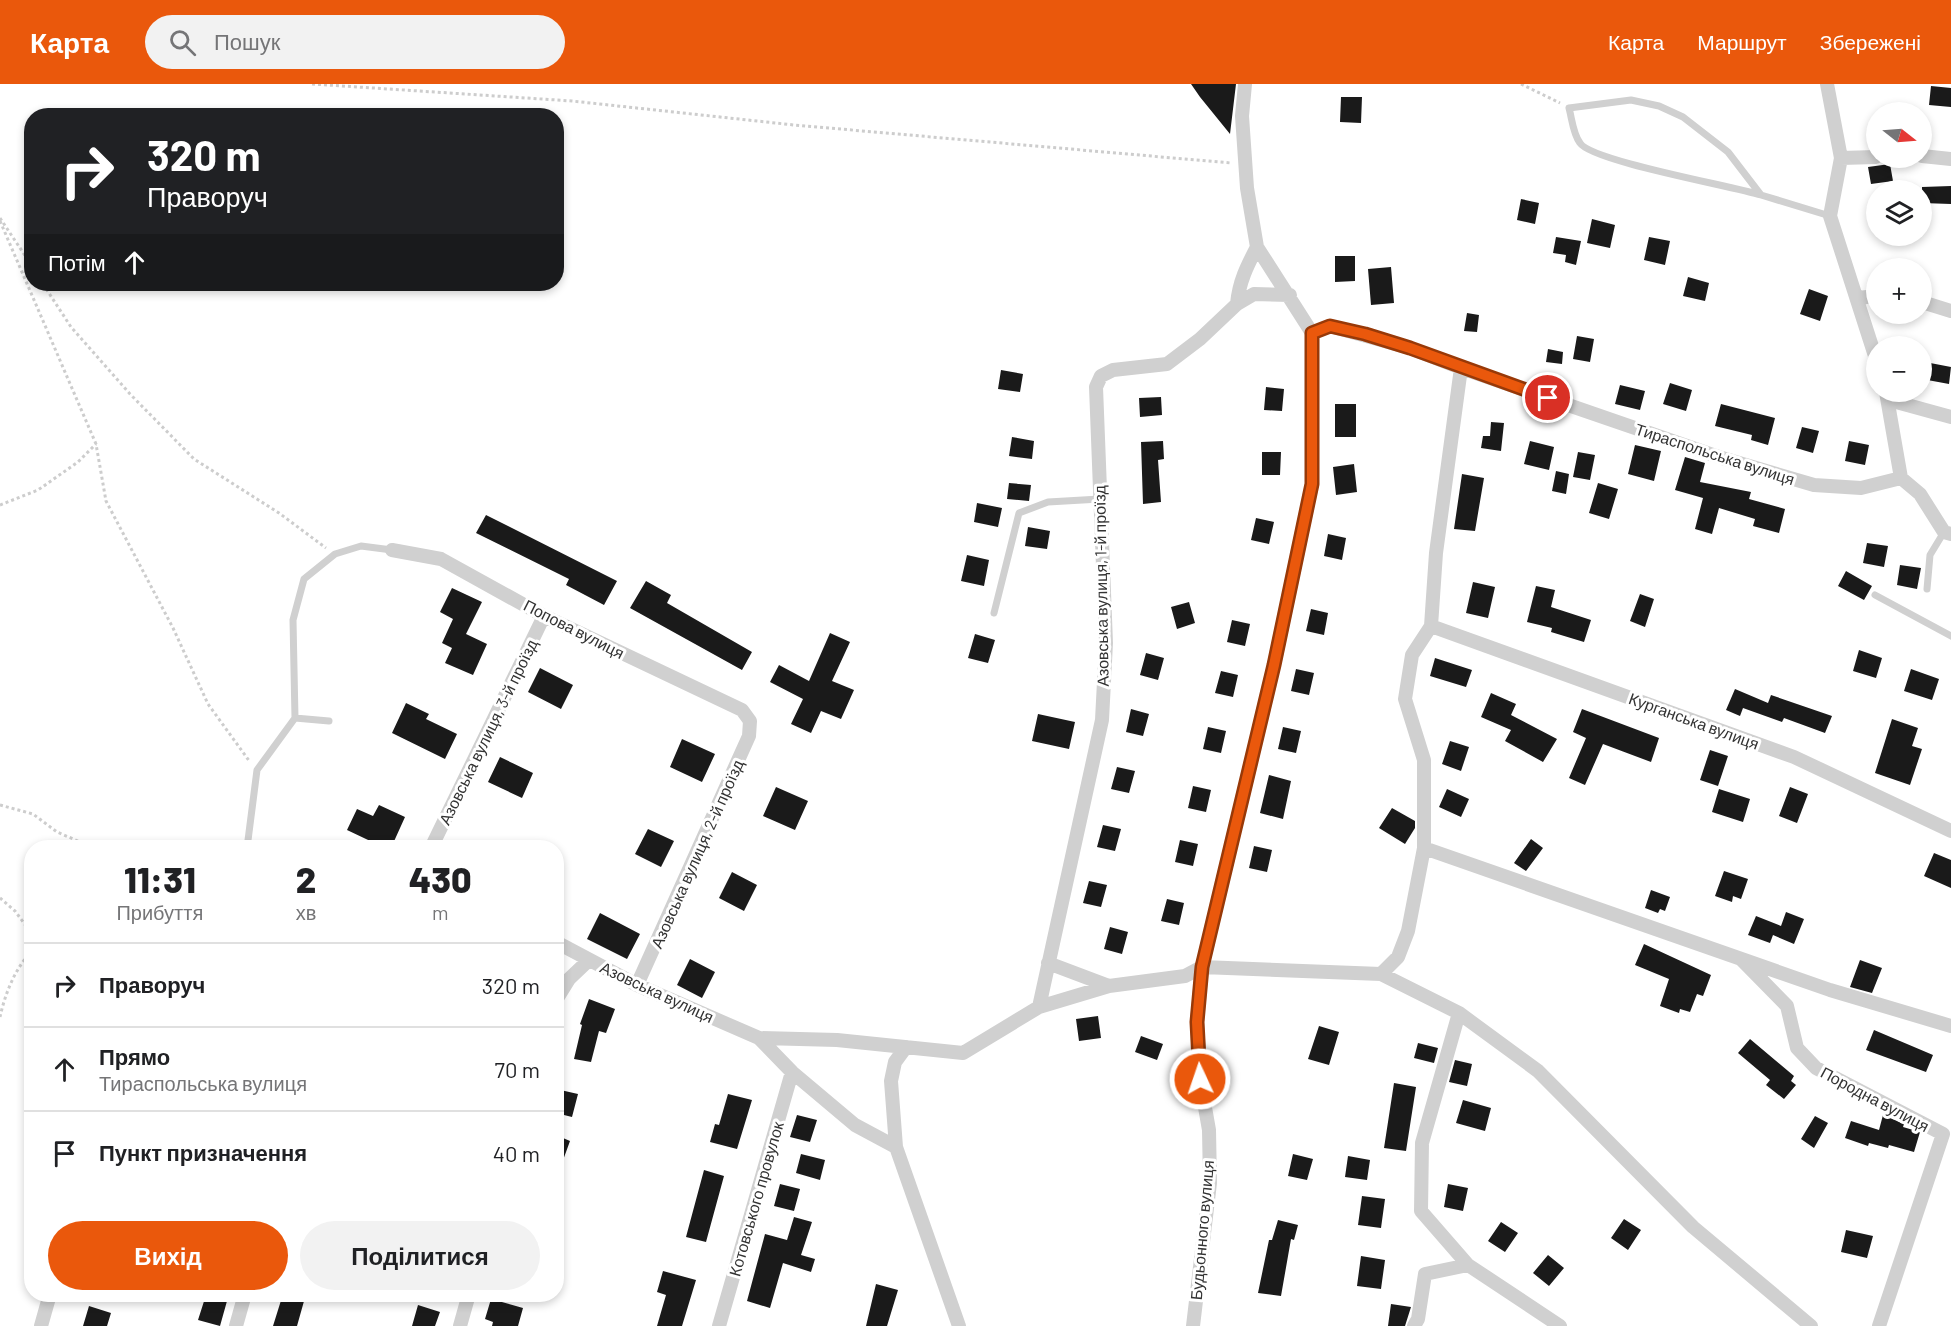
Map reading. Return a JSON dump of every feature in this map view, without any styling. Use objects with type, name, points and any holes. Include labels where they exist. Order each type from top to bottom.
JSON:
[{"type":"street","points":[[1245,84],[1242,116],[1245,165],[1257,247],[1290,295],[1312,333]]},
{"type":"street","points":[[1827,84],[1841,158],[1830,216],[1869,336]]},
{"type":"street","points":[[1841,158],[1866,157]]},
{"type":"street","points":[[1932,157],[1951,159]]},
{"type":"street","points":[[1237,304],[1238,288],[1257,247]]},
{"type":"street","points":[[1237,304],[1254,294],[1290,295]]},
{"type":"street","points":[[1858,298],[1866,297]]},
{"type":"street","name":"Азовська вулиця, 1-й проїзд","points":[[1039,1007],[1102,720],[1106,643],[1096,387],[1101,376],[1113,370],[1167,364],[1200,339],[1237,304]]},
{"type":"street","points":[[1932,305],[1951,311]]},
{"type":"street","name":"Тираспольська вулиця","points":[[1312,333],[1330,326],[1410,348],[1461,368],[1722,458],[1814,485],[1862,488],[1901,478]]},
{"type":"street","name":"Будьонного вулиця","points":[[1193,1326],[1210,1182],[1209,1130],[1200,1079],[1197,1022],[1202,967],[1274,665],[1312,484],[1312,333]]},
{"type":"street","points":[[1381,974],[1398,957],[1408,931],[1424,848],[1424,760],[1405,699],[1412,655],[1431,626],[1436,553],[1461,368]]},
{"type":"street","points":[[1889,402],[1901,478],[1920,494],[1948,533]]},
{"type":"street","points":[[1906,402],[1951,417]]},
{"type":"street","name":"Попова вулиця","points":[[392,550],[441,559],[544,616],[742,710],[750,721]]},
{"type":"street","name":"Азовська вулиця, 3-й проїзд","points":[[435,840],[544,616]]},
{"type":"street","name":"Курганська вулиця","points":[[1431,626],[1794,757],[1951,831]]},
{"type":"street","name":"Азовська вулиця, 2-й проїзд","points":[[638,986],[749,736],[750,721]]},
{"type":"street","name":"Породна вулиця","points":[[1424,848],[1830,990],[1951,1026]]},
{"type":"street","name":"Азовська вулиця","points":[[564,946],[638,986],[759,1038]]},
{"type":"street","name":"Породна вулиця","points":[[1738,956],[1788,1006],[1797,1048],[1815,1068],[1947,1135],[1879,1326]]},
{"type":"street","points":[[564,987],[569,979],[589,960]]},
{"type":"street","points":[[1048,963],[1109,987]]},
{"type":"street","points":[[759,1038],[837,1040],[963,1053],[1039,1007],[1109,987],[1185,976],[1202,967],[1381,974],[1459,1013],[1538,1071],[1693,1227],[1811,1326]]},
{"type":"street","points":[[1459,1013],[1422,1143],[1421,1211],[1468,1266],[1560,1326]]},
{"type":"street","points":[[759,1038],[792,1072],[855,1125],[896,1147]]},
{"type":"street","points":[[906,1047],[895,1062],[891,1081],[896,1147],[959,1326]]},
{"type":"street","name":"Котовського провулок","points":[[719,1326],[792,1072]]},
{"type":"street","points":[[1414,1326],[1425,1274],[1468,1266]]},
{"type":"street","points":[[40,1326],[48,1302]]},
{"type":"street","points":[[236,1326],[243,1302]]},
{"type":"street","points":[[459,1326],[466,1302]]},
{"type":"lane","points":[[1761,195],[1728,152],[1683,117],[1659,106],[1631,100],[1569,108],[1580,144],[1592,153],[1674,177],[1721,183],[1830,216]]},
{"type":"lane","points":[[994,613],[1019,513],[1048,502],[1100,498]]},
{"type":"lane","points":[[1927,589],[1930,555],[1948,533]]},
{"type":"lane","points":[[248,840],[257,770],[295,718],[293,620],[304,579],[335,554],[361,546],[392,550]]},
{"type":"lane","points":[[1875,595],[1951,636]]},
{"type":"lane","points":[[295,718],[329,721]]},
{"type":"path","points":[[312,84],[572,101],[794,125],[1245,165]]},
{"type":"path","points":[[1521,84],[1569,108]]},
{"type":"path","points":[[0,220],[24,254]]},
{"type":"path","points":[[0,220],[24,276]]},
{"type":"path","points":[[30,291],[96,444],[106,501],[173,628],[208,704],[257,770]]},
{"type":"path","points":[[48,291],[71,327],[130,394],[194,459],[279,513],[335,554]]},
{"type":"path","points":[[0,505],[38,490],[78,462],[96,444]]},
{"type":"path","points":[[0,805],[33,814],[57,832],[76,840]]},
{"type":"path","points":[[0,898],[15,911],[24,923]]},
{"type":"path","points":[[0,1017],[3,1003],[24,959]]},
{"type":"building","points":[[1191,84],[1236,84],[1230,134],[1200,97]]},
{"type":"building","points":[[1931,86],[1951,88],[1951,107],[1932,105],[1932,102],[1929,102]]},
{"type":"building","points":[[1341,97],[1362,97],[1361,123],[1340,122]]},
{"type":"building","points":[[1868,168],[1891,168],[1893,180],[1870,180]]},
{"type":"building","points":[[1951,186],[1951,204],[1932,203],[1932,187]]},
{"type":"building","points":[[1521,199],[1539,203],[1535,224],[1517,220]]},
{"type":"building","points":[[1592,219],[1615,225],[1610,248],[1587,243]]},
{"type":"building","points":[[1556,237],[1581,241],[1576,265],[1565,262],[1566,255],[1553,253]]},
{"type":"building","points":[[1649,237],[1670,241],[1665,265],[1644,260]]},
{"type":"building","points":[[1335,256],[1355,256],[1355,281],[1335,282]]},
{"type":"building","points":[[1391,267],[1394,303],[1371,305],[1368,269]]},
{"type":"building","points":[[1688,277],[1709,283],[1705,301],[1683,296]]},
{"type":"building","points":[[1809,289],[1828,296],[1820,321],[1800,314]]},
{"type":"building","points":[[1467,313],[1479,315],[1477,332],[1464,331]]},
{"type":"building","points":[[1577,336],[1594,339],[1590,362],[1573,359]]},
{"type":"building","points":[[1548,349],[1563,352],[1562,364],[1546,362]]},
{"type":"building","points":[[1932,363],[1951,367],[1949,384],[1932,381]]},
{"type":"building","points":[[1001,370],[1023,374],[1020,392],[998,389]]},
{"type":"building","points":[[1670,383],[1692,390],[1686,411],[1663,404]]},
{"type":"building","points":[[1620,385],[1645,391],[1640,410],[1615,404]]},
{"type":"building","points":[[1266,387],[1284,389],[1282,411],[1264,410]]},
{"type":"building","points":[[1161,397],[1162,415],[1140,417],[1139,398]]},
{"type":"building","points":[[1335,404],[1356,404],[1356,437],[1335,437]]},
{"type":"building","points":[[1721,404],[1775,418],[1768,445],[1751,440],[1752,435],[1715,426]]},
{"type":"building","points":[[1491,422],[1504,423],[1501,451],[1481,448],[1483,436],[1490,436]]},
{"type":"building","points":[[1802,427],[1819,431],[1813,453],[1796,448]]},
{"type":"building","points":[[1012,437],[1034,441],[1032,459],[1009,456]]},
{"type":"building","points":[[1163,441],[1164,459],[1158,460],[1161,502],[1143,504],[1141,442]]},
{"type":"building","points":[[1530,441],[1554,447],[1549,470],[1524,464]]},
{"type":"building","points":[[1849,441],[1869,445],[1865,465],[1845,461]]},
{"type":"building","points":[[1635,445],[1661,451],[1654,481],[1628,474]]},
{"type":"building","points":[[1262,452],[1281,452],[1280,475],[1262,475]]},
{"type":"building","points":[[1578,452],[1595,455],[1590,480],[1573,477]]},
{"type":"building","points":[[1685,457],[1705,463],[1700,482],[1751,492],[1749,499],[1785,509],[1779,533],[1753,526],[1755,519],[1719,508],[1712,534],[1695,529],[1703,498],[1675,490]]},
{"type":"building","points":[[1354,464],[1357,492],[1336,495],[1333,467]]},
{"type":"building","points":[[1556,471],[1569,474],[1566,494],[1552,491]]},
{"type":"building","points":[[1462,474],[1484,478],[1475,531],[1454,529]]},
{"type":"building","points":[[1009,483],[1031,485],[1029,501],[1007,499]]},
{"type":"building","points":[[1598,483],[1618,489],[1609,519],[1589,513]]},
{"type":"building","points":[[977,503],[1002,508],[998,527],[974,522]]},
{"type":"building","points":[[486,515],[617,581],[604,605],[566,585],[569,579],[476,533]]},
{"type":"building","points":[[1256,518],[1274,522],[1269,544],[1251,540]]},
{"type":"building","points":[[1028,527],[1050,531],[1047,549],[1025,546]]},
{"type":"building","points":[[1328,534],[1346,538],[1342,560],[1324,556]]},
{"type":"building","points":[[1867,543],[1888,546],[1884,567],[1863,563]]},
{"type":"building","points":[[967,555],[989,560],[984,586],[961,581]]},
{"type":"building","points":[[1900,565],[1921,568],[1917,589],[1897,585]]},
{"type":"building","points":[[1846,571],[1872,586],[1864,600],[1838,586]]},
{"type":"building","points":[[646,581],[671,595],[667,603],[752,652],[742,670],[630,608]]},
{"type":"building","points":[[1473,582],[1495,587],[1488,618],[1466,613]]},
{"type":"building","points":[[1536,586],[1555,590],[1551,607],[1591,620],[1584,642],[1551,632],[1552,628],[1527,622]]},
{"type":"building","points":[[452,588],[482,602],[466,634],[487,644],[473,675],[445,663],[452,648],[442,643],[453,619],[440,612]]},
{"type":"building","points":[[1640,594],[1654,599],[1645,627],[1630,621]]},
{"type":"building","points":[[1189,602],[1195,623],[1177,629],[1171,607]]},
{"type":"building","points":[[1311,609],[1328,613],[1324,635],[1306,631]]},
{"type":"building","points":[[1232,620],[1250,624],[1245,646],[1227,642]]},
{"type":"building","points":[[830,633],[850,642],[832,681],[854,690],[841,719],[821,711],[811,733],[791,724],[803,699],[770,682],[779,665],[809,681]]},
{"type":"building","points":[[975,634],[995,640],[988,663],[968,658]]},
{"type":"building","points":[[1859,650],[1882,658],[1876,678],[1853,671]]},
{"type":"building","points":[[1146,653],[1164,658],[1158,680],[1140,675]]},
{"type":"building","points":[[1435,658],[1472,670],[1466,687],[1430,676]]},
{"type":"building","points":[[540,668],[573,685],[561,709],[528,692]]},
{"type":"building","points":[[1296,669],[1314,673],[1309,695],[1291,691]]},
{"type":"building","points":[[1911,669],[1939,679],[1932,700],[1904,691]]},
{"type":"building","points":[[1221,671],[1238,675],[1233,697],[1215,693]]},
{"type":"building","points":[[1735,689],[1768,703],[1771,695],[1832,716],[1825,733],[1784,718],[1782,722],[1743,708],[1740,716],[1726,710]]},
{"type":"building","points":[[1491,693],[1516,704],[1511,715],[1557,739],[1543,762],[1505,741],[1511,730],[1481,717]]},
{"type":"building","points":[[406,703],[429,714],[426,719],[457,734],[445,759],[392,733]]},
{"type":"building","points":[[1131,709],[1149,714],[1143,736],[1126,732]]},
{"type":"building","points":[[1582,709],[1659,738],[1651,762],[1603,744],[1585,785],[1569,778],[1586,738],[1573,732]]},
{"type":"building","points":[[1038,714],[1075,722],[1069,749],[1032,741]]},
{"type":"building","points":[[1892,719],[1918,728],[1912,746],[1922,749],[1910,785],[1875,773]]},
{"type":"building","points":[[1208,727],[1226,731],[1221,753],[1203,749]]},
{"type":"building","points":[[1283,727],[1301,731],[1296,753],[1278,749]]},
{"type":"building","points":[[682,739],[715,754],[702,782],[670,767]]},
{"type":"building","points":[[1450,741],[1469,747],[1461,771],[1442,764]]},
{"type":"building","points":[[1710,750],[1728,756],[1718,786],[1700,780]]},
{"type":"building","points":[[500,757],[533,773],[522,798],[488,782]]},
{"type":"building","points":[[1117,767],[1135,771],[1129,793],[1111,789]]},
{"type":"building","points":[[1269,775],[1291,781],[1283,819],[1260,813]]},
{"type":"building","points":[[1193,786],[1211,790],[1206,812],[1188,808]]},
{"type":"building","points":[[776,787],[808,801],[795,830],[763,816]]},
{"type":"building","points":[[1790,787],[1808,794],[1797,823],[1779,816]]},
{"type":"building","points":[[1447,789],[1469,799],[1461,817],[1439,807]]},
{"type":"building","points":[[1719,789],[1750,799],[1743,822],[1712,812]]},
{"type":"building","points":[[379,805],[405,817],[395,840],[368,840],[347,830],[357,809],[373,816]]},
{"type":"building","points":[[1392,808],[1415,821],[1415,828],[1405,844],[1379,828]]},
{"type":"building","points":[[1103,825],[1121,829],[1115,851],[1097,847]]},
{"type":"building","points":[[648,829],[674,841],[661,867],[635,854]]},
{"type":"building","points":[[1531,839],[1543,848],[1526,871],[1514,863]]},
{"type":"building","points":[[1180,840],[1198,844],[1193,866],[1175,862]]},
{"type":"building","points":[[1254,846],[1272,850],[1267,872],[1249,868]]},
{"type":"building","points":[[1934,853],[1951,860],[1951,888],[1924,876]]},
{"type":"building","points":[[1724,871],[1748,879],[1741,899],[1733,896],[1732,902],[1715,896]]},
{"type":"building","points":[[732,872],[757,885],[744,911],[719,898]]},
{"type":"building","points":[[1089,881],[1107,885],[1101,907],[1083,903]]},
{"type":"building","points":[[1651,890],[1670,897],[1665,911],[1660,909],[1658,913],[1645,908]]},
{"type":"building","points":[[1167,899],[1184,903],[1179,925],[1161,921]]},
{"type":"building","points":[[1786,912],[1804,919],[1794,944],[1773,935],[1770,943],[1748,935],[1756,916],[1781,926]]},
{"type":"building","points":[[600,913],[640,934],[627,959],[587,939]]},
{"type":"building","points":[[1110,927],[1128,932],[1122,954],[1104,949]]},
{"type":"building","points":[[1644,944],[1711,975],[1703,996],[1697,994],[1690,1012],[1680,1009],[1679,1013],[1660,1006],[1669,979],[1635,965]]},
{"type":"building","points":[[690,959],[715,972],[702,998],[677,985]]},
{"type":"building","points":[[1860,960],[1882,968],[1872,993],[1850,987]]},
{"type":"building","points":[[589,999],[615,1009],[606,1033],[599,1031],[591,1062],[574,1059],[582,1025],[580,1024]]},
{"type":"building","points":[[1098,1016],[1101,1038],[1079,1041],[1076,1019]]},
{"type":"building","points":[[1319,1026],[1339,1032],[1329,1065],[1308,1059]]},
{"type":"building","points":[[1874,1030],[1933,1055],[1926,1072],[1866,1050]]},
{"type":"building","points":[[1141,1036],[1163,1044],[1157,1060],[1135,1052]]},
{"type":"building","points":[[1750,1039],[1794,1076],[1791,1081],[1796,1085],[1784,1099],[1766,1085],[1770,1080],[1738,1053]]},
{"type":"building","points":[[1418,1043],[1438,1048],[1434,1063],[1414,1058]]},
{"type":"building","points":[[1455,1060],[1472,1064],[1467,1086],[1449,1082]]},
{"type":"building","points":[[1394,1083],[1416,1087],[1406,1151],[1384,1148]]},
{"type":"building","points":[[564,1091],[578,1094],[572,1117],[564,1115]]},
{"type":"building","points":[[728,1094],[752,1100],[737,1149],[710,1142],[715,1124],[719,1125]]},
{"type":"building","points":[[1463,1100],[1491,1108],[1485,1131],[1456,1123]]},
{"type":"building","points":[[797,1115],[817,1120],[810,1142],[790,1137]]},
{"type":"building","points":[[1883,1115],[1904,1124],[1903,1127],[1920,1132],[1914,1152],[1889,1145],[1888,1148],[1869,1143],[1868,1146],[1845,1138],[1851,1121],[1879,1130]]},
{"type":"building","points":[[1815,1116],[1828,1123],[1814,1148],[1801,1139]]},
{"type":"building","points":[[564,1138],[570,1141],[564,1158]]},
{"type":"building","points":[[801,1154],[825,1160],[820,1180],[796,1173]]},
{"type":"building","points":[[1293,1154],[1313,1159],[1307,1180],[1288,1176]]},
{"type":"building","points":[[1348,1156],[1370,1160],[1367,1180],[1345,1177]]},
{"type":"building","points":[[704,1170],[724,1176],[706,1242],[686,1237]]},
{"type":"building","points":[[780,1184],[800,1189],[794,1211],[774,1206]]},
{"type":"building","points":[[1448,1184],[1468,1188],[1463,1211],[1444,1207]]},
{"type":"building","points":[[1362,1196],[1385,1199],[1381,1228],[1358,1225]]},
{"type":"building","points":[[794,1217],[812,1222],[801,1255],[815,1259],[811,1272],[783,1263],[770,1308],[747,1301],[765,1234],[787,1240]]},
{"type":"building","points":[[1624,1219],[1641,1230],[1628,1250],[1611,1238]]},
{"type":"building","points":[[1278,1220],[1298,1225],[1294,1240],[1291,1239],[1281,1296],[1258,1293],[1269,1240],[1272,1240]]},
{"type":"building","points":[[1501,1222],[1518,1233],[1505,1252],[1488,1241]]},
{"type":"building","points":[[1846,1230],[1873,1236],[1867,1258],[1841,1252]]},
{"type":"building","points":[[1548,1255],[1564,1268],[1549,1286],[1533,1273]]},
{"type":"building","points":[[1361,1256],[1385,1260],[1381,1289],[1357,1286]]},
{"type":"building","points":[[663,1271],[696,1280],[682,1326],[657,1326],[666,1295],[657,1292]]},
{"type":"building","points":[[876,1284],[898,1290],[887,1326],[866,1326]]},
{"type":"building","points":[[204,1302],[227,1302],[220,1326],[198,1320]]},
{"type":"building","points":[[280,1302],[304,1302],[297,1326],[273,1326]]},
{"type":"building","points":[[490,1302],[502,1302],[523,1308],[518,1326],[492,1326],[493,1322],[485,1319]]},
{"type":"building","points":[[1391,1304],[1411,1307],[1405,1326],[1388,1326]]},
{"type":"building","points":[[418,1305],[440,1312],[435,1326],[412,1326]]},
{"type":"building","points":[[89,1306],[111,1313],[107,1326],[83,1326]]},
{"type":"route","points":[[1200,1079],[1197,1022],[1202,967],[1274,665],[1312,484],[1312,333],[1330,326],[1365,334],[1548,398]]}]
